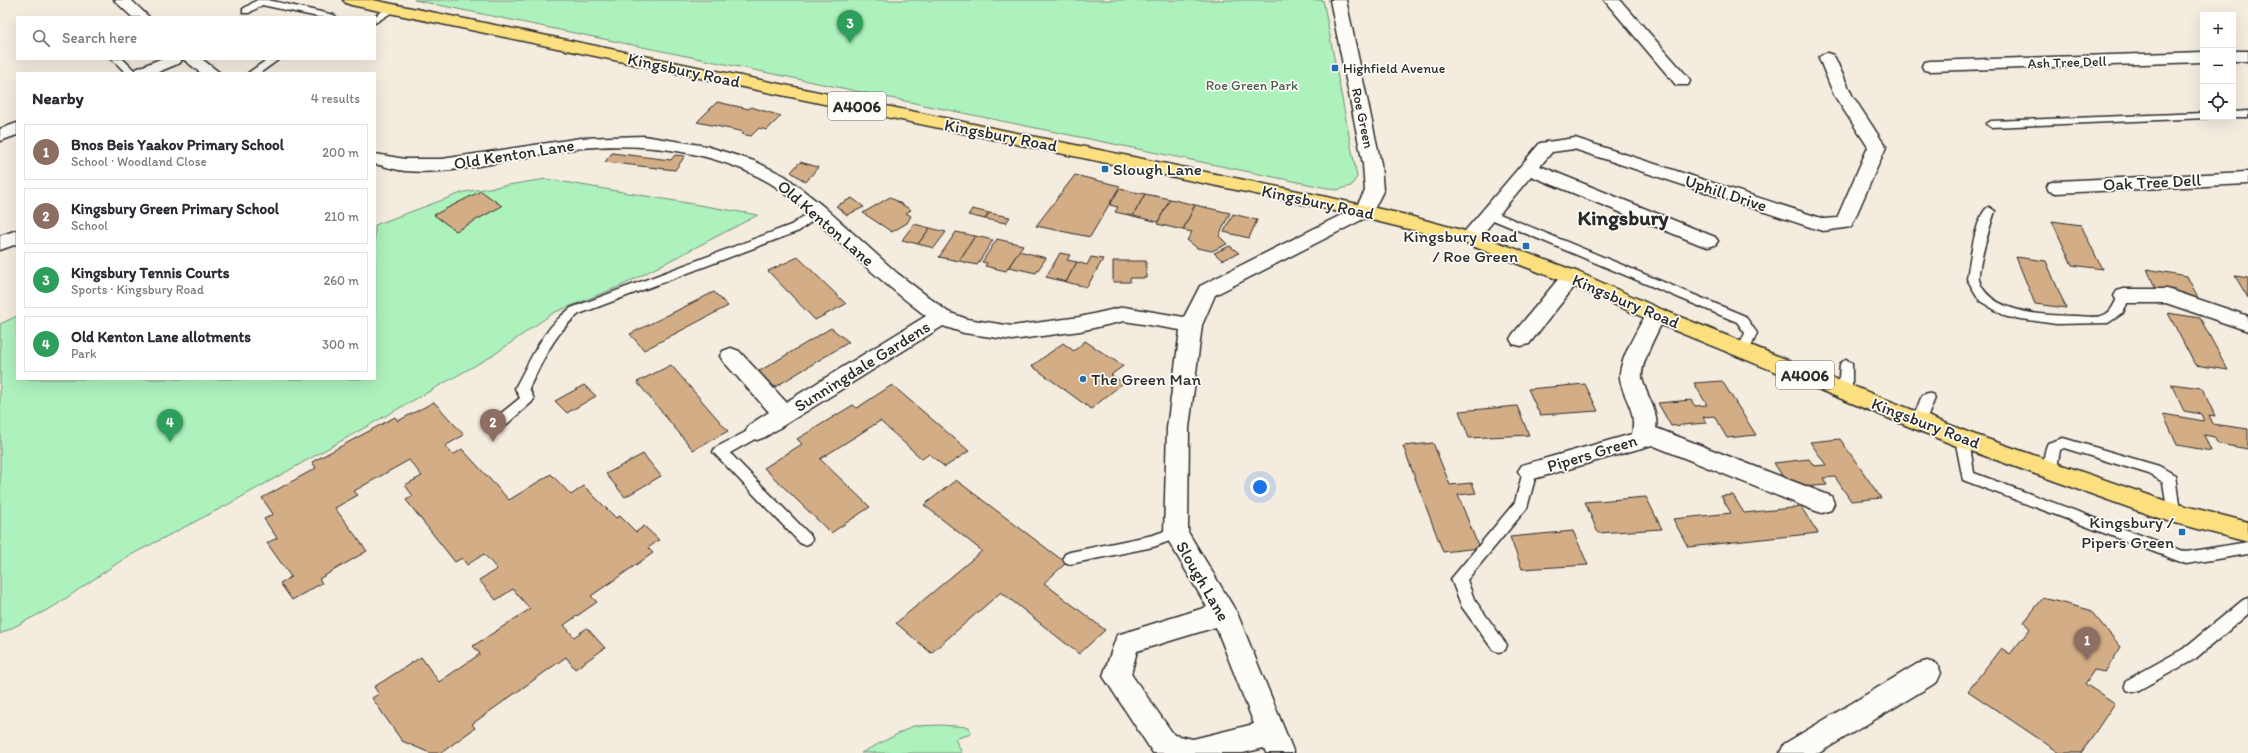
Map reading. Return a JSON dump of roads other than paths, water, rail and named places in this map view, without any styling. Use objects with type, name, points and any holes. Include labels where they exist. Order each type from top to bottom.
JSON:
[{"type":"main road","name":"Kingsbury Road","points":[[351,0],[1364,211],[1469,238],[1571,277],[1656,315],[1962,439],[2173,512],[2248,532]]},
{"type":"street","points":[[122,0],[140,16]]},
{"type":"street","name":"Roe Green","points":[[1338,0],[1372,164],[1374,191],[1364,211]]},
{"type":"street","points":[[1612,0],[1682,81]]},
{"type":"street","points":[[2236,56],[2248,56]]},
{"type":"street","name":"Ash Tree Dell","points":[[1930,66],[2200,57]]},
{"type":"street","name":"Uphill Drive","points":[[1469,238],[1546,147],[1575,143],[1823,225],[1844,223],[1877,147],[1843,96],[1827,58]]},
{"type":"street","points":[[144,72],[172,60]]},
{"type":"street","points":[[192,60],[210,72]]},
{"type":"street","points":[[0,136],[16,128]]},
{"type":"street","name":"Old Kenton Lane","points":[[376,159],[405,165],[442,165],[581,143],[644,141],[700,150],[748,165],[778,180],[817,211],[890,278],[941,317],[964,326],[1012,333],[1080,324],[1124,314],[1191,325]]},
{"type":"street","points":[[1528,168],[1708,241]]},
{"type":"street","name":"Oak Tree Dell","points":[[2056,187],[2248,178]]},
{"type":"street","name":"Slough Lane","points":[[1276,743],[1224,613],[1176,533],[1178,428],[1191,325],[1207,291],[1364,211]]},
{"type":"street","points":[[0,244],[16,236]]},
{"type":"street","points":[[1521,339],[1571,277]]},
{"type":"street","points":[[2124,296],[2167,296],[2248,324]]},
{"type":"street","name":"Pipers Green","points":[[1530,471],[1644,440],[1646,420],[1631,377],[1639,346],[1656,315]]},
{"type":"street","name":"Sunningdale Gardens","points":[[757,431],[941,317]]},
{"type":"street","name":"Sunningdale Gardens","points":[[731,356],[784,414]]},
{"type":"street","points":[[1644,433],[1822,503]]},
{"type":"street","points":[[1224,613],[1126,643],[1117,676],[1165,746],[1193,752],[1276,743]]},
{"type":"street","points":[[1794,753],[1927,673]]},
{"type":"lane","points":[[246,11],[262,1],[328,16]]},
{"type":"lane","points":[[376,19],[391,9]]},
{"type":"lane","points":[[118,60],[131,72]]},
{"type":"lane","points":[[255,72],[273,60]]},
{"type":"lane","points":[[2236,115],[2248,114]]},
{"type":"lane","points":[[1990,124],[2200,116]]},
{"type":"lane","points":[[494,427],[527,399],[522,388],[555,327],[564,318],[575,311],[795,228],[817,211]]},
{"type":"lane","points":[[1989,211],[1980,239],[1973,279],[1984,298],[2011,314],[2056,320],[2104,320],[2119,310],[2124,296]]},
{"type":"lane","points":[[1490,214],[1741,319],[1750,332],[1743,350]]},
{"type":"lane","points":[[1845,392],[1846,364]]},
{"type":"lane","points":[[1919,422],[1928,398]]},
{"type":"lane","points":[[757,431],[720,452],[806,539]]},
{"type":"lane","points":[[1962,439],[1968,476],[1975,479],[2186,558],[2248,548]]},
{"type":"lane","points":[[2051,470],[2054,447],[2063,443],[2154,470],[2170,479],[2173,512]]},
{"type":"lane","points":[[1499,645],[1467,602],[1459,579],[1522,504],[1530,471]]},
{"type":"lane","points":[[1070,558],[1153,540],[1176,533]]},
{"type":"lane","points":[[2133,684],[2189,654],[2248,604]]},
{"type":"place","name":"Kingsbury Tennis Courts","points":[[850,43]]},
{"type":"place","name":"Highfield Avenue","points":[[1335,68]]},
{"type":"place","name":"Slough Lane","points":[[1105,169]]},
{"type":"place","name":"Kingsbury Road / Roe Green","points":[[1526,246]]},
{"type":"place","name":"The Green Man","points":[[1083,379]]},
{"type":"place","name":"Old Kenton Lane allotments","points":[[170,442]]},
{"type":"place","name":"Kingsbury Green Primary School","points":[[493,442]]},
{"type":"place","name":"Kingsbury / Pipers Green","points":[[2182,532]]},
{"type":"place","name":"Bnos Beis Yaakov Primary School","points":[[2087,660]]},
{"type":"district","name":"Kingsbury","points":[[1623,218]]},
{"type":"park label","name":"Roe Green Park","points":[[1252,85]]}]
